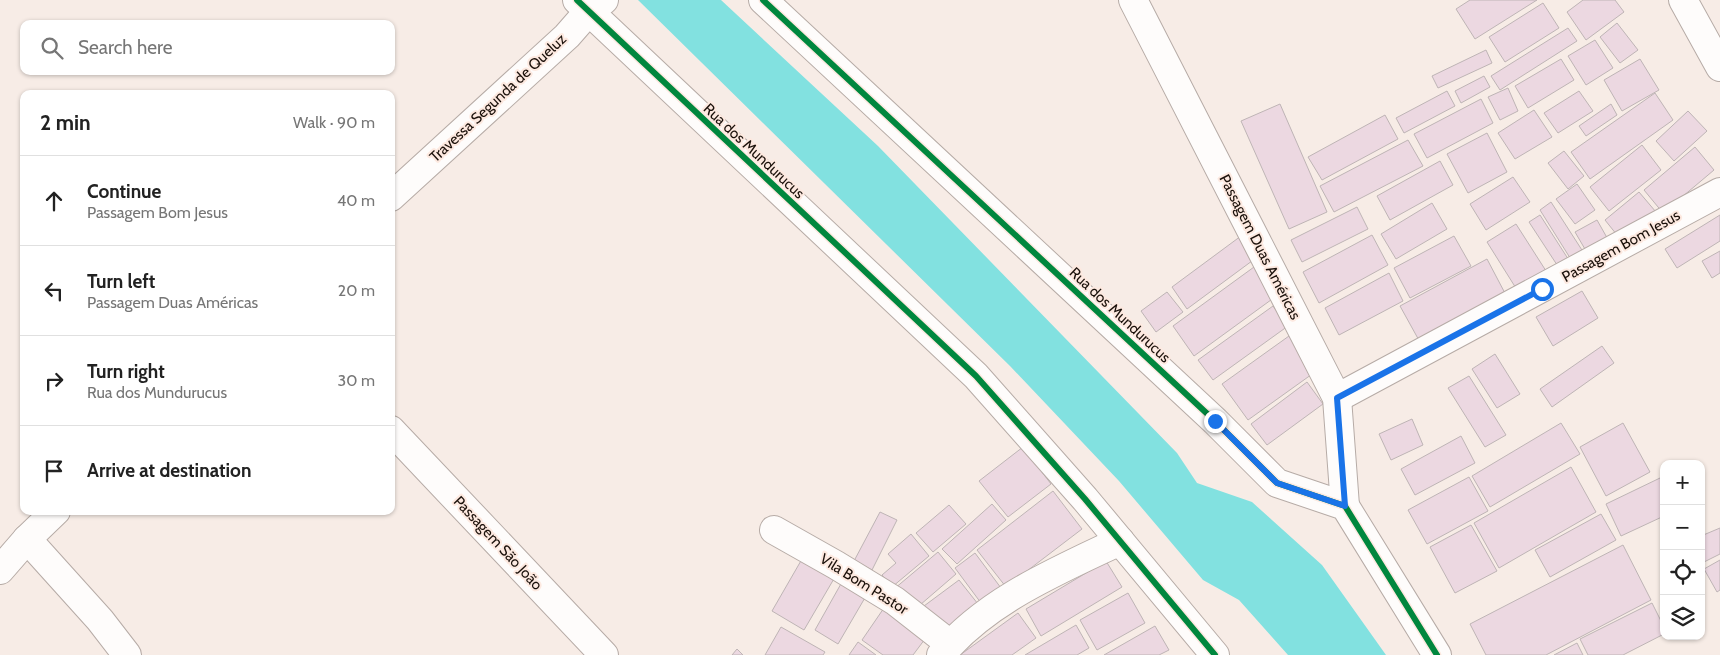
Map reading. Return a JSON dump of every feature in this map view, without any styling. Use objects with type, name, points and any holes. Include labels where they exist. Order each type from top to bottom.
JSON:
[{"type":"street","name":"Rua dos Mundurucus","points":[[763,0],[1208,414],[1277,483],[1345,506]]},
{"type":"street","name":"Passagem Duas Américas","points":[[1133,0],[1337,398],[1345,506]]},
{"type":"street","points":[[1683,0],[1720,67]]},
{"type":"street","name":"Rua dos Mundurucus","points":[[590,4],[976,376],[1085,499],[1214,655]]},
{"type":"street","name":"Travessa Segunda de Queluz","points":[[395,192],[566,36],[590,4]]},
{"type":"street","name":"Passagem Bom Jesus","points":[[1337,398],[1720,192]]},
{"type":"street","name":"Passagem São João","points":[[395,434],[604,655]]},
{"type":"street","points":[[1345,506],[1437,655]]},
{"type":"street","points":[[0,570],[27,539],[52,515]]},
{"type":"street","name":"Vila Bom Pastor","points":[[774,530],[895,601],[946,650]]},
{"type":"street","points":[[27,539],[100,620],[127,655]]},
{"type":"street","points":[[946,650],[991,609],[1044,578],[1120,541]]},
{"type":"water","points":[[638,0],[721,0],[878,146],[1177,453],[1197,483],[1252,502],[1322,565],[1386,655],[1288,655],[1239,600],[1203,580],[1119,481],[1010,366]]},
{"type":"building","points":[[1470,0],[1537,0],[1475,39],[1456,9]]},
{"type":"building","points":[[1583,0],[1615,0],[1624,12],[1586,40],[1567,12]]},
{"type":"building","points":[[1543,3],[1559,28],[1505,62],[1489,37]]},
{"type":"building","points":[[1617,23],[1638,50],[1620,63],[1600,37]]},
{"type":"building","points":[[1568,28],[1577,41],[1500,90],[1491,76]]},
{"type":"building","points":[[1595,40],[1613,68],[1586,85],[1568,56]]},
{"type":"building","points":[[1486,50],[1492,63],[1438,88],[1432,76]]},
{"type":"building","points":[[1561,59],[1574,80],[1528,108],[1515,86]]},
{"type":"building","points":[[1640,59],[1659,90],[1622,111],[1604,80]]},
{"type":"building","points":[[1484,76],[1490,87],[1461,103],[1455,91]]},
{"type":"building","points":[[1508,88],[1518,111],[1500,120],[1488,97]]},
{"type":"building","points":[[1447,91],[1455,106],[1404,133],[1396,118]]},
{"type":"building","points":[[1579,91],[1593,111],[1558,133],[1544,113]]},
{"type":"building","points":[[1655,93],[1673,120],[1590,179],[1571,152]]},
{"type":"building","points":[[1481,99],[1493,123],[1427,158],[1414,134]]},
{"type":"building","points":[[1280,104],[1327,212],[1289,229],[1241,121]]},
{"type":"building","points":[[1611,104],[1617,115],[1586,136],[1579,126]]},
{"type":"building","points":[[1534,110],[1552,137],[1515,159],[1498,133]]},
{"type":"building","points":[[1688,111],[1707,131],[1674,161],[1656,141]]},
{"type":"building","points":[[1385,115],[1398,139],[1322,180],[1308,157]]},
{"type":"building","points":[[1487,133],[1507,172],[1468,193],[1447,154]]},
{"type":"building","points":[[1408,140],[1423,166],[1334,212],[1320,186]]},
{"type":"building","points":[[1642,145],[1661,170],[1609,211],[1590,187]]},
{"type":"building","points":[[1695,147],[1714,170],[1663,213],[1644,190]]},
{"type":"building","points":[[1564,151],[1584,176],[1568,189],[1548,163]]},
{"type":"building","points":[[1440,161],[1453,185],[1390,220],[1377,196]]},
{"type":"building","points":[[1513,177],[1530,202],[1486,230],[1470,204]]},
{"type":"building","points":[[1577,184],[1595,210],[1575,224],[1556,199]]},
{"type":"building","points":[[1639,192],[1656,212],[1621,240],[1605,220]]},
{"type":"building","points":[[1551,202],[1589,261],[1577,269],[1540,210]]},
{"type":"building","points":[[1432,203],[1447,229],[1396,259],[1381,234]]},
{"type":"building","points":[[1357,207],[1368,229],[1302,262],[1291,240]]},
{"type":"building","points":[[1540,215],[1572,265],[1561,271],[1529,222]]},
{"type":"building","points":[[1720,215],[1720,241],[1677,268],[1665,249]]},
{"type":"building","points":[[1597,220],[1610,243],[1589,256],[1575,232]]},
{"type":"building","points":[[1516,224],[1548,274],[1519,293],[1487,242]]},
{"type":"building","points":[[1372,235],[1388,265],[1319,303],[1303,272]]},
{"type":"building","points":[[1241,236],[1256,258],[1187,309],[1172,287]]},
{"type":"building","points":[[1454,236],[1471,266],[1410,298],[1394,268]]},
{"type":"building","points":[[1720,251],[1720,273],[1712,278],[1702,261]]},
{"type":"building","points":[[1487,259],[1507,297],[1421,344],[1400,306]]},
{"type":"building","points":[[1254,267],[1275,297],[1194,356],[1173,326]]},
{"type":"building","points":[[1389,273],[1403,301],[1339,335],[1325,308]]},
{"type":"building","points":[[1582,291],[1598,318],[1553,346],[1536,317]]},
{"type":"building","points":[[1167,292],[1183,312],[1156,332],[1141,311]]},
{"type":"building","points":[[1273,306],[1288,326],[1213,380],[1198,360]]},
{"type":"building","points":[[1289,336],[1315,372],[1248,420],[1222,384]]},
{"type":"building","points":[[1602,346],[1614,363],[1552,407],[1540,389]]},
{"type":"building","points":[[1495,354],[1520,394],[1497,408],[1472,369]]},
{"type":"building","points":[[1469,376],[1506,435],[1485,447],[1448,388]]},
{"type":"building","points":[[1307,382],[1323,404],[1267,445],[1251,424]]},
{"type":"building","points":[[1412,419],[1423,445],[1391,460],[1379,434]]},
{"type":"building","points":[[1561,423],[1580,454],[1490,507],[1472,476]]},
{"type":"building","points":[[1623,423],[1650,472],[1606,496],[1580,447]]},
{"type":"building","points":[[1461,436],[1475,463],[1415,495],[1401,469]]},
{"type":"building","points":[[1023,447],[1051,484],[1008,517],[979,481]]},
{"type":"building","points":[[1571,467],[1596,512],[1499,568],[1474,523]]},
{"type":"building","points":[[1469,477],[1488,511],[1427,544],[1408,510]]},
{"type":"building","points":[[1660,478],[1660,518],[1621,536],[1606,504]]},
{"type":"building","points":[[1053,491],[1082,529],[1006,587],[977,550]]},
{"type":"building","points":[[992,504],[1006,520],[957,564],[942,549]]},
{"type":"building","points":[[949,505],[966,524],[933,552],[916,533]]},
{"type":"building","points":[[880,512],[897,520],[872,570],[854,561]]},
{"type":"building","points":[[1601,514],[1616,540],[1550,577],[1535,550]]},
{"type":"building","points":[[1471,525],[1497,571],[1455,593],[1430,547]]},
{"type":"building","points":[[1720,528],[1720,554],[1705,562],[1705,550],[1705,534]]},
{"type":"building","points":[[911,534],[929,556],[892,587],[882,575],[896,563],[888,554]]},
{"type":"building","points":[[1623,545],[1651,600],[1546,655],[1486,655],[1470,624]]},
{"type":"building","points":[[938,552],[956,574],[913,611],[894,589]]},
{"type":"building","points":[[975,553],[1001,588],[981,603],[955,568]]},
{"type":"building","points":[[802,559],[835,577],[804,630],[772,611]]},
{"type":"building","points":[[1720,560],[1720,590],[1717,592],[1705,571],[1705,568]]},
{"type":"building","points":[[1106,561],[1122,587],[1041,636],[1026,609]]},
{"type":"building","points":[[959,580],[978,604],[942,631],[924,606]]},
{"type":"building","points":[[842,582],[866,596],[838,644],[815,630]]},
{"type":"building","points":[[1128,593],[1145,623],[1097,650],[1080,620]]},
{"type":"building","points":[[1652,603],[1660,619],[1660,636],[1623,655],[1588,655],[1580,639]]},
{"type":"building","points":[[886,605],[928,635],[913,655],[883,655],[862,640]]},
{"type":"building","points":[[1018,613],[1036,638],[1012,655],[960,655]]},
{"type":"building","points":[[1076,625],[1089,648],[1077,655],[1025,655]]},
{"type":"building","points":[[1155,626],[1169,650],[1159,655],[1104,655]]},
{"type":"building","points":[[781,627],[825,652],[823,655],[765,655]]},
{"type":"building","points":[[858,642],[876,655],[849,655]]},
{"type":"building","points":[[1577,643],[1583,655],[1554,655]]},
{"type":"building","points":[[737,649],[743,655],[732,655]]},
{"type":"cycle path","points":[[577,0],[976,376],[1085,499],[1215,655]]},
{"type":"cycle path","points":[[763,0],[1215,421],[1277,483],[1345,506],[1437,655]]},
{"type":"route","points":[[1215,421],[1277,483],[1345,506],[1337,398],[1542,289]]}]
